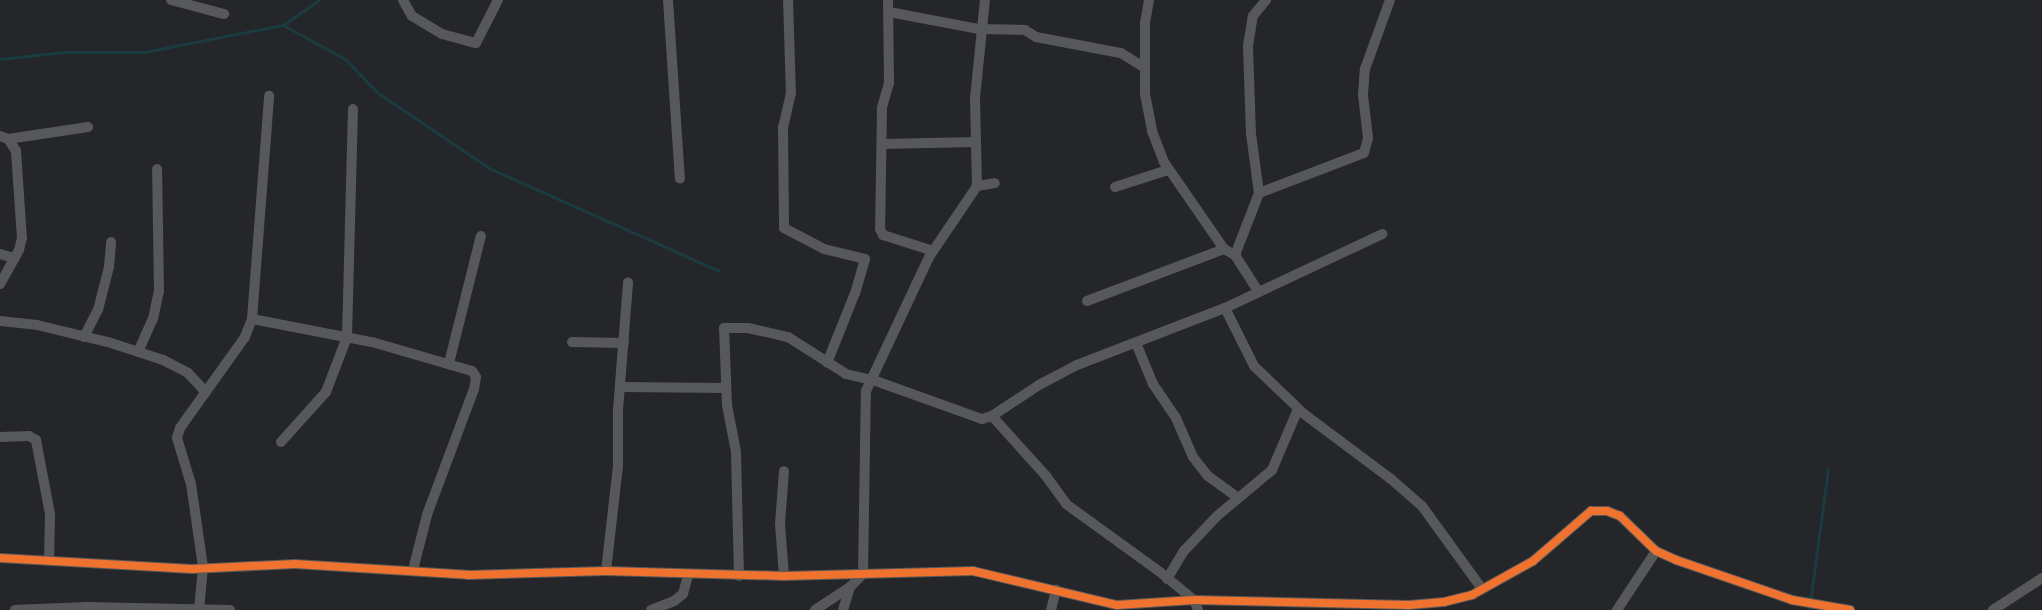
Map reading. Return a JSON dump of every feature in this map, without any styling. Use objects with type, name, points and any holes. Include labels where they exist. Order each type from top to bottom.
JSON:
[{"type":"street","points":[[171,0],[224,14]]},
{"type":"street","points":[[403,0],[412,16],[442,34],[476,43],[498,0]]},
{"type":"street","points":[[668,0],[680,179]]},
{"type":"street","points":[[788,0],[791,93],[783,127],[784,228],[824,249],[865,259],[856,293],[827,363]]},
{"type":"street","points":[[888,0],[889,92],[882,108],[883,235],[934,251]]},
{"type":"street","points":[[815,610],[850,587],[863,574],[864,400],[873,380],[878,361],[934,251],[977,186],[975,142],[979,29],[985,0]]},
{"type":"street","points":[[1149,0],[1143,67],[1152,131],[1168,170],[1224,249],[1235,255],[1258,291]]},
{"type":"street","points":[[1235,255],[1259,193],[1251,134],[1248,46],[1253,16],[1266,0]]},
{"type":"street","points":[[1259,193],[1364,153],[1368,138],[1364,95],[1365,69],[1390,0]]},
{"type":"street","points":[[889,12],[979,29],[1024,30],[1036,36],[1121,53],[1143,67]]},
{"type":"street","points":[[200,609],[202,567],[191,484],[177,438],[180,428],[245,337],[252,319],[269,96]]},
{"type":"street","points":[[281,442],[326,392],[347,337],[353,109]]},
{"type":"street","points":[[4,137],[88,127]]},
{"type":"street","points":[[0,284],[22,238],[20,174],[16,151],[4,137]]},
{"type":"street","points":[[882,144],[975,142]]},
{"type":"street","points":[[138,352],[153,318],[159,291],[157,169]]},
{"type":"street","points":[[1115,187],[1168,170]]},
{"type":"street","points":[[977,186],[995,183]]},
{"type":"street","points":[[739,576],[736,452],[726,388],[724,328],[748,328],[788,337],[827,363],[855,377],[873,380],[975,418],[992,416],[1039,385],[1077,365],[1225,308],[1382,234]]},
{"type":"street","points":[[449,363],[481,236]]},
{"type":"street","points":[[84,337],[104,289],[111,242]]},
{"type":"street","points":[[1087,301],[1224,249]]},
{"type":"street","points":[[0,254],[14,258]]},
{"type":"street","points":[[606,571],[617,474],[620,387],[628,282]]},
{"type":"street","points":[[1225,308],[1254,366],[1298,410],[1391,479],[1422,506],[1482,589]]},
{"type":"street","points":[[252,319],[347,337],[449,363],[472,371],[476,377],[427,515],[413,570]]},
{"type":"street","points":[[0,321],[37,325],[138,352],[178,366],[206,392]]},
{"type":"street","points":[[572,342],[624,343]]},
{"type":"street","points":[[1136,343],[1153,384],[1176,418],[1193,457],[1208,476],[1237,497]]},
{"type":"street","points":[[620,387],[726,388]]},
{"type":"street","points":[[1167,579],[1184,551],[1237,497],[1272,470],[1298,410]]},
{"type":"street","points":[[992,416],[1046,476],[1066,504],[1167,579],[1196,605]]},
{"type":"street","points":[[0,436],[29,436],[36,440],[50,514],[50,561]]},
{"type":"street","points":[[784,471],[780,524],[784,576]]},
{"type":"street","points":[[0,558],[202,567],[295,564],[468,575],[606,571],[739,576],[984,572],[1056,590],[1116,608],[1196,605],[1365,607],[1444,602],[1461,599],[1534,561],[1591,511],[1607,511],[1620,516],[1656,551],[1747,586],[1792,600],[1850,610]]},
{"type":"street","points":[[1618,610],[1656,551]]},
{"type":"street","points":[[650,610],[674,601],[683,594],[688,575]]},
{"type":"street","points":[[1993,610],[2042,578]]},
{"type":"street","points":[[843,610],[850,587]]},
{"type":"street","points":[[1051,610],[1056,590]]},
{"type":"street","points":[[1429,610],[1444,602]]},
{"type":"street","points":[[15,610],[230,610]]},
{"type":"waterway","points":[[0,59],[64,52],[144,52],[283,25],[319,0]]},
{"type":"waterway","points":[[283,25],[345,59],[378,93],[489,168],[719,271]]},
{"type":"waterway","points":[[1809,610],[1828,469]]},
{"type":"cycle path","points":[[0,558],[192,569],[295,564],[468,575],[606,571],[784,576],[973,571],[1117,605],[1194,600],[1409,605],[1444,602],[1472,595],[1533,561],[1591,511],[1607,511],[1620,516],[1656,551],[1676,560],[1792,600],[1850,610]]}]
